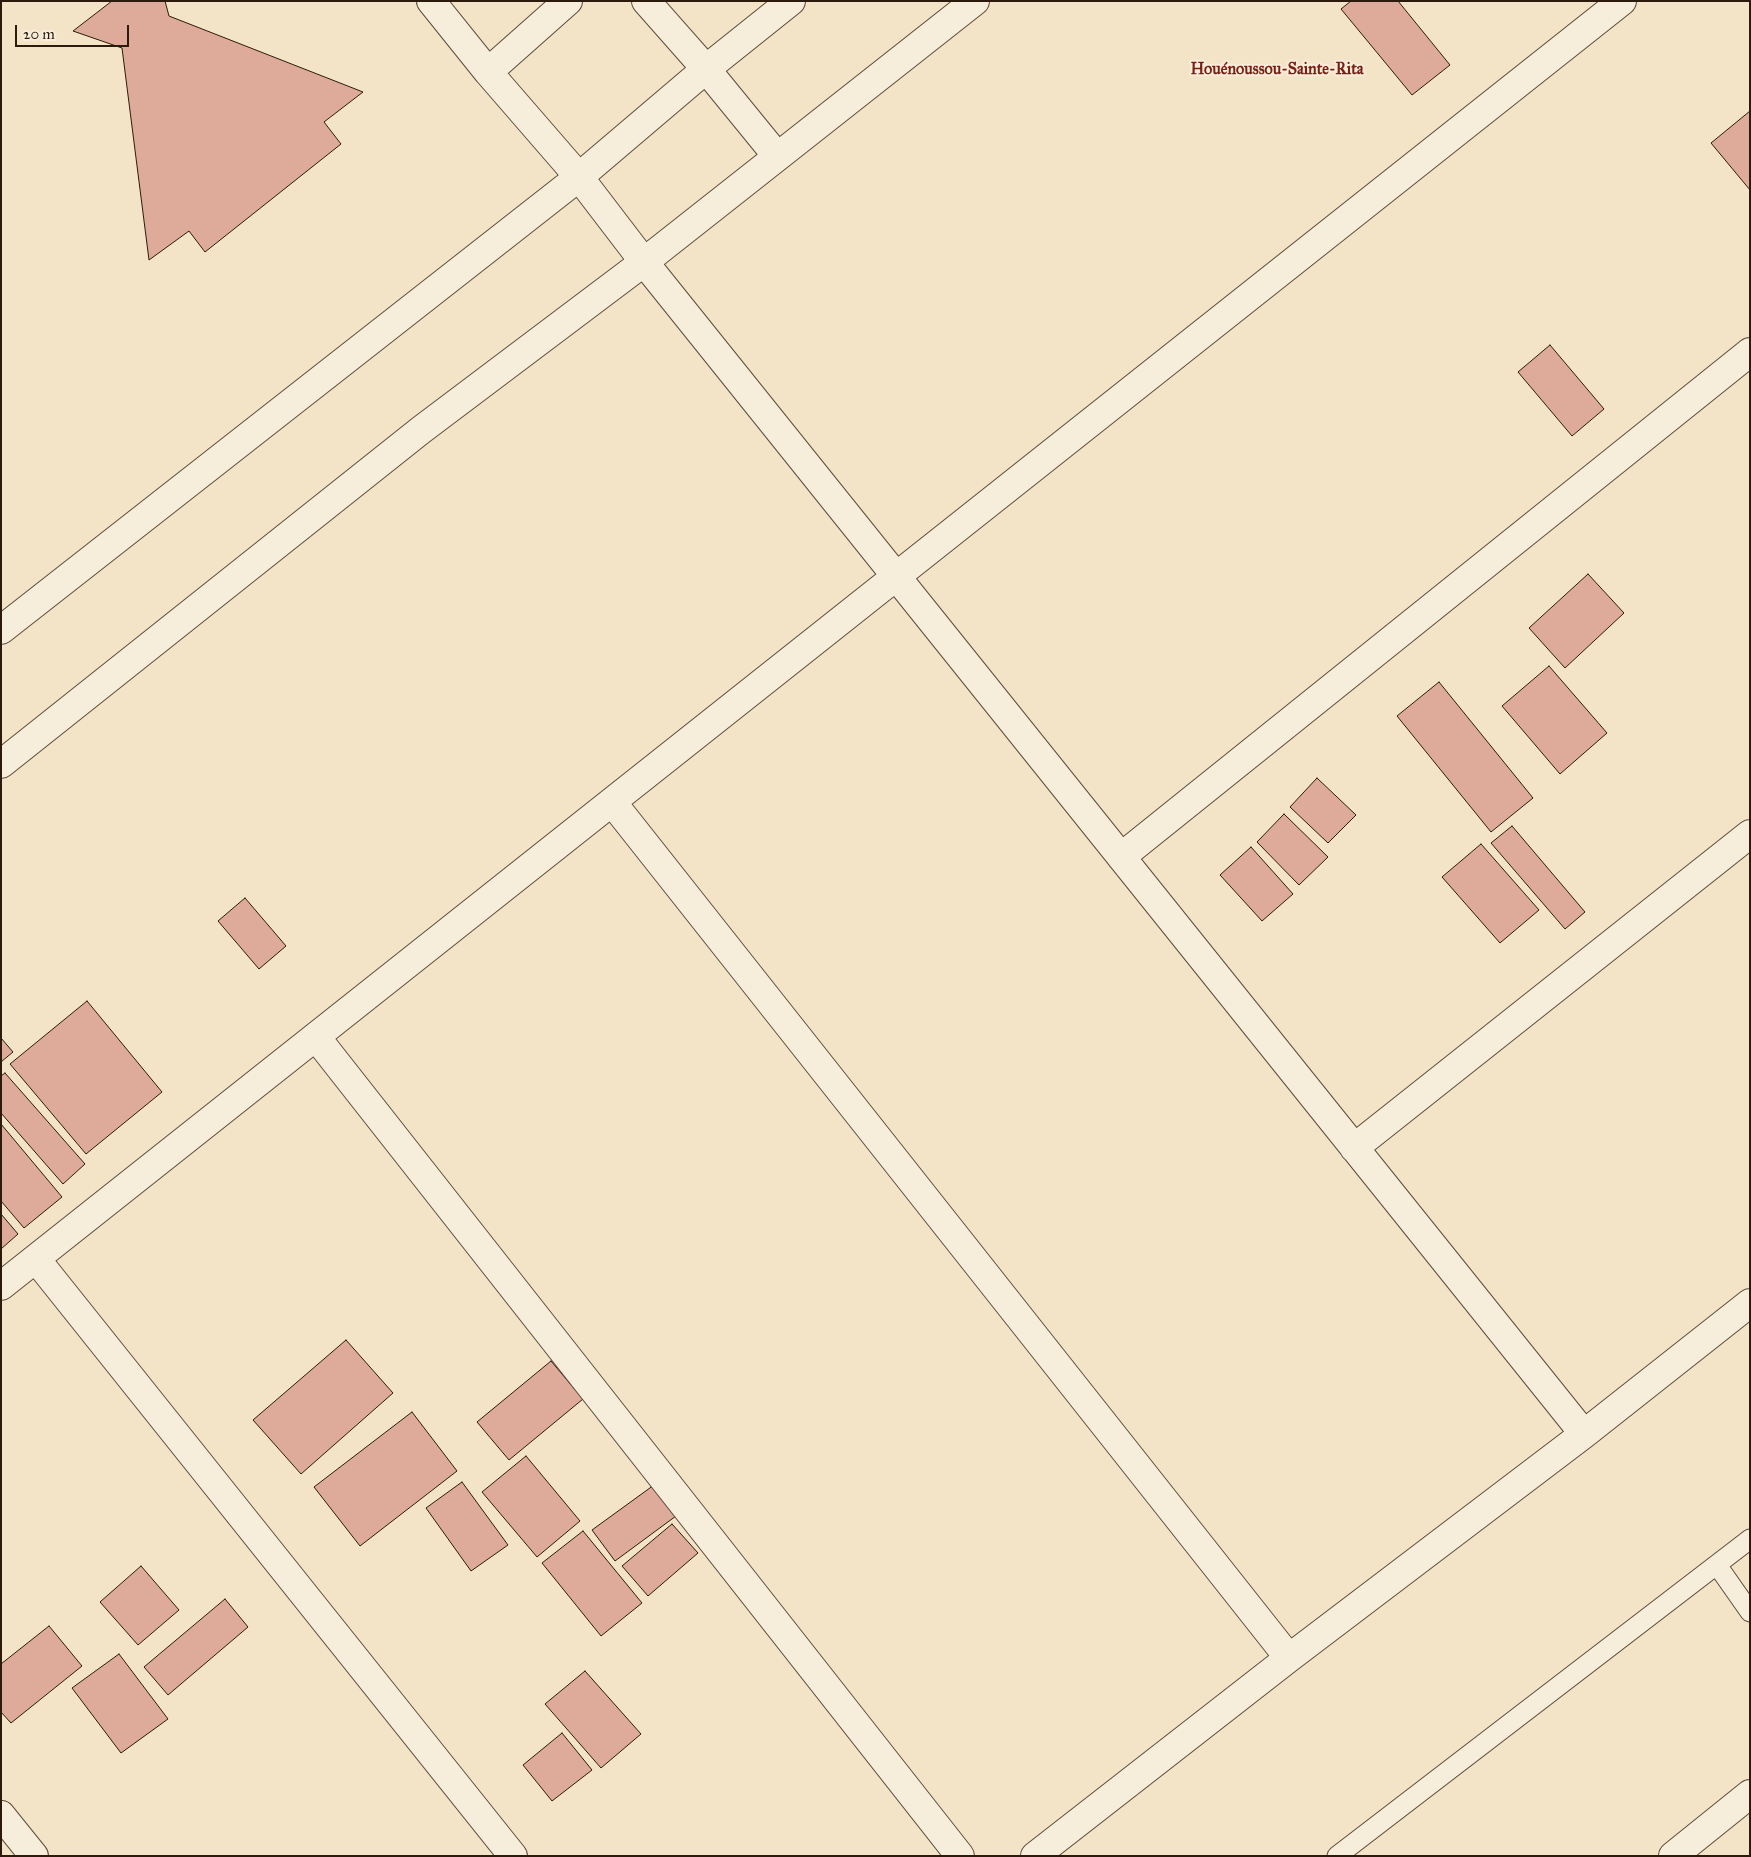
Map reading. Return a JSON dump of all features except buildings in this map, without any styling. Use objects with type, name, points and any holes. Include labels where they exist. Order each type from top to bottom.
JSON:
[{"type":"street","points":[[431,1],[488,72],[579,177],[644,262],[1584,1434]]},
{"type":"street","points":[[488,72],[568,1]]},
{"type":"street","points":[[646,1],[706,69],[777,156]]},
{"type":"street","points":[[1,630],[579,177],[706,69],[791,1]]},
{"type":"street","points":[[1,764],[421,430],[644,262],[975,1]]},
{"type":"street","points":[[1,1286],[1622,1]]},
{"type":"street","points":[[1121,857],[1750,352]]},
{"type":"street","points":[[612,802],[1289,1658]]},
{"type":"street","points":[[1354,1148],[1750,834]]},
{"type":"street","points":[[316,1037],[960,1856]]},
{"type":"street","points":[[36,1258],[513,1856]]},
{"type":"street","points":[[1035,1856],[1289,1658],[1584,1434],[1750,1303]]},
{"type":"street","points":[[1673,1856],[1750,1794]]},
{"type":"street","points":[[1,1816],[34,1856]]},
{"type":"lane","points":[[1337,1856],[1750,1539]]},
{"type":"lane","points":[[1716,1565],[1750,1612]]},
{"type":"district","name":"Houénoussou-Sainte-Rita","points":[[1277,70]]}]
